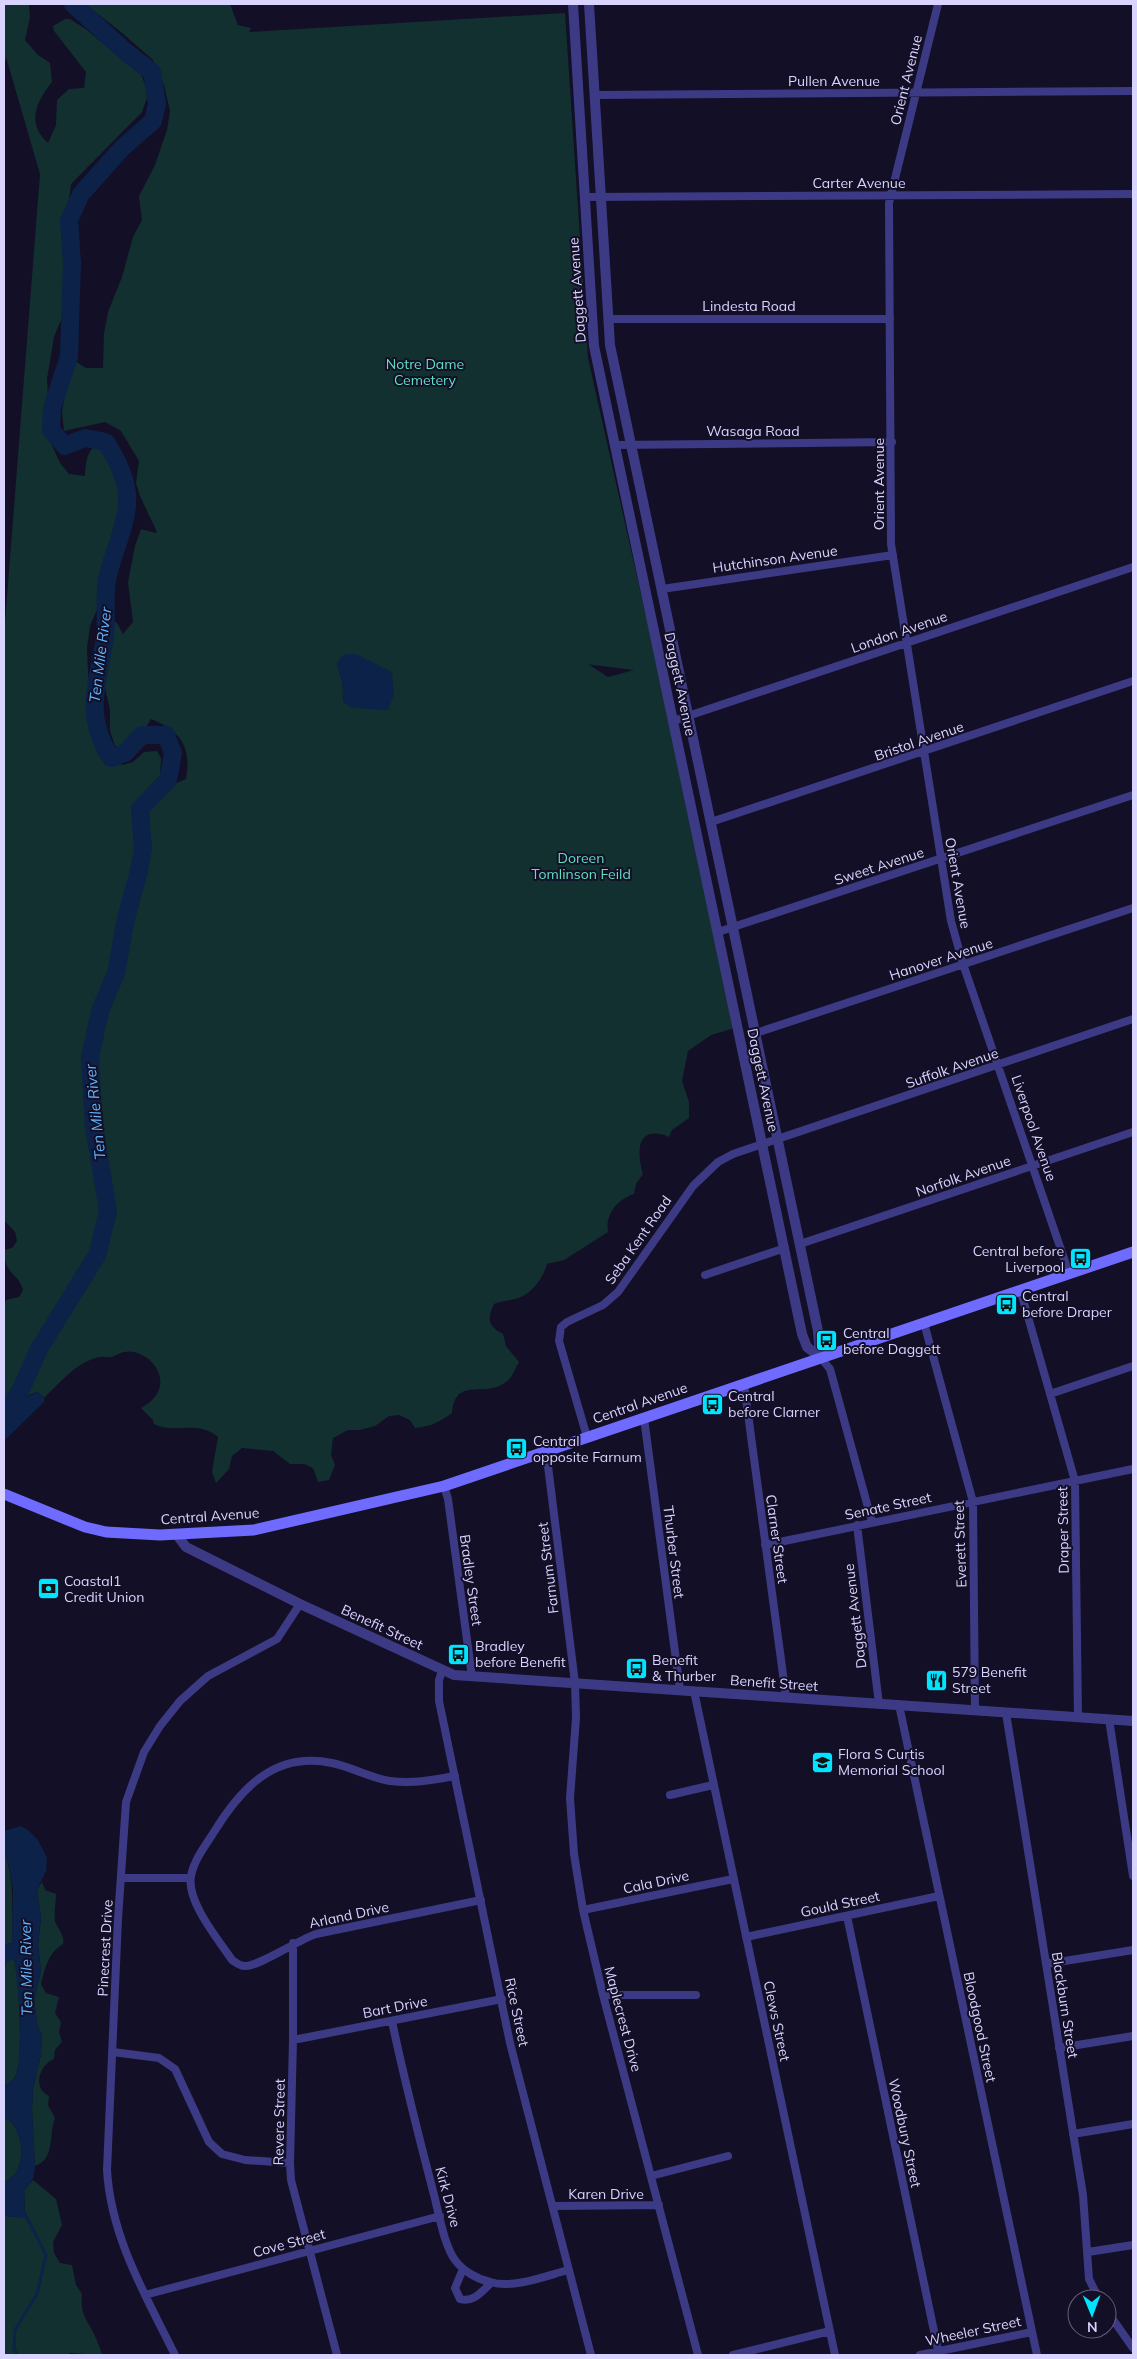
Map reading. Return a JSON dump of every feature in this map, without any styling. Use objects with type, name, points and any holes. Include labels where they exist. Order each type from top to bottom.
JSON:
[{"type":"main road","name":"Central Avenue","points":[[4,1494],[84,1528],[131,1535],[177,1535],[254,1530],[444,1486],[1069,1272],[1133,1252]]},
{"type":"street","name":"Daggett Avenue","points":[[572,4],[593,336],[614,445],[805,1342],[830,1369],[872,1522]]},
{"type":"street","name":"Daggett Avenue","points":[[589,4],[610,345],[690,715],[800,1244],[818,1331],[820,1357]]},
{"type":"street","name":"Orient Avenue","points":[[938,4],[890,195],[893,555],[940,859],[951,921],[964,964]]},
{"type":"street","name":"Pullen Avenue","points":[[595,95],[1133,91]]},
{"type":"street","name":"Carter Avenue","points":[[584,197],[1133,194]]},
{"type":"street","name":"Lindesta Road","points":[[608,319],[890,319]]},
{"type":"street","name":"Wasaga Road","points":[[614,445],[892,442]]},
{"type":"street","name":"Hutchinson Avenue","points":[[662,589],[893,555]]},
{"type":"street","name":"London Avenue","points":[[673,721],[1133,567]]},
{"type":"street","name":"Bristol Avenue","points":[[711,822],[1133,681]]},
{"type":"street","name":"Sweet Avenue","points":[[718,932],[1133,795]]},
{"type":"street","name":"Hanover Avenue","points":[[756,1033],[1133,908]]},
{"type":"street","name":"Liverpool Avenue","points":[[964,964],[1069,1272]]},
{"type":"street","name":"Suffolk Avenue","points":[[778,1139],[1133,1020]]},
{"type":"street","name":"Norfolk Avenue","points":[[800,1244],[1133,1132]]},
{"type":"street","name":"Seba Kent Road","points":[[587,1437],[559,1341],[561,1327],[567,1322],[603,1305],[618,1292],[652,1242],[702,1176],[718,1162],[733,1154],[778,1139]]},
{"type":"street","points":[[705,1275],[785,1248]]},
{"type":"street","name":"Draper Street","points":[[1020,1289],[1075,1481],[1078,1717]]},
{"type":"street","name":"Everett Street","points":[[924,1323],[972,1502],[975,1711]]},
{"type":"street","points":[[1050,1394],[1133,1366]]},
{"type":"street","name":"Clarner Street","points":[[744,1384],[786,1698]]},
{"type":"street","name":"Thurber Street","points":[[644,1418],[680,1690]]},
{"type":"street","name":"Farnum Street","points":[[546,1450],[575,1683]]},
{"type":"street","name":"Senate Street","points":[[766,1545],[1133,1469]]},
{"type":"street","name":"Bradley Street","points":[[444,1486],[448,1499],[472,1677]]},
{"type":"street","name":"Daggett Avenue","points":[[857,1525],[879,1704]]},
{"type":"street","name":"Benefit Street","points":[[177,1535],[186,1547],[300,1604],[454,1675],[1133,1721]]},
{"type":"street","name":"Pinecrest Drive","points":[[175,2355],[115,2225],[108,2192],[107,2170],[112,2052],[126,1802],[144,1752],[160,1726],[180,1701],[208,1676],[277,1639],[300,1604]]},
{"type":"street","name":"Rice Street","points":[[442,1671],[438,1693],[520,2084],[591,2355]]},
{"type":"street","name":"Maplecrest Drive","points":[[575,1683],[576,1718],[570,1798],[574,1854],[584,1910],[603,1995],[698,2355]]},
{"type":"street","name":"Clews Street","points":[[694,1691],[835,2355]]},
{"type":"street","name":"Bloodgood Street","points":[[899,1705],[1037,2355]]},
{"type":"street","name":"Blackburn Street","points":[[1006,1713],[1083,2195],[1091,2286],[1093,2289]]},
{"type":"street","points":[[1109,1719],[1133,1876]]},
{"type":"street","points":[[121,1878],[190,1878],[196,1861],[228,1808],[252,1783],[274,1769],[298,1762],[322,1762],[390,1781],[423,1782],[454,1776]]},
{"type":"street","points":[[670,1795],[713,1785]]},
{"type":"street","name":"Arland Drive","points":[[190,1878],[201,1913],[232,1960],[237,1964],[246,1966],[256,1964],[293,1943],[316,1934],[481,1900]]},
{"type":"street","name":"Cala Drive","points":[[584,1910],[733,1879]]},
{"type":"street","name":"Gould Street","points":[[746,1937],[940,1896]]},
{"type":"street","name":"Woodbury Street","points":[[847,1916],[939,2353]]},
{"type":"street","name":"Revere Street","points":[[293,1943],[291,2180],[337,2355]]},
{"type":"street","points":[[1046,1964],[1133,1950]]},
{"type":"street","points":[[603,1995],[696,1995]]},
{"type":"street","name":"Bart Drive","points":[[293,2040],[502,1999]]},
{"type":"street","name":"Kirk Drive","points":[[392,2021],[408,2095],[440,2216],[451,2252],[463,2269]]},
{"type":"street","points":[[1060,2048],[1133,2036]]},
{"type":"street","points":[[112,2052],[154,2057],[172,2066],[180,2076],[209,2142],[222,2154],[245,2160],[290,2163]]},
{"type":"street","points":[[1073,2134],[1133,2124]]},
{"type":"street","points":[[651,2176],[728,2156]]},
{"type":"street","name":"Karen Drive","points":[[553,2206],[659,2206]]},
{"type":"street","name":"Cove Street","points":[[146,2295],[440,2216]]},
{"type":"street","points":[[1088,2252],[1133,2245]]},
{"type":"street","points":[[491,2283],[469,2301],[460,2299],[455,2288],[463,2269],[491,2283],[513,2284],[568,2270]]},
{"type":"street","points":[[1117,2325],[1133,2348]]},
{"type":"street","points":[[733,2355],[830,2331]]},
{"type":"street","name":"Wheeler Street","points":[[920,2355],[939,2353],[1032,2332]]},
{"type":"green space","points":[[4,4],[29,4],[30,17],[25,40],[38,55],[50,63],[52,82],[38,105],[35,120],[37,128],[48,143],[56,125],[57,100],[69,89],[84,88],[86,72],[54,31],[53,26],[65,19],[70,19],[87,30],[142,76],[148,95],[142,112],[71,184],[64,236],[68,303],[54,337],[47,379],[50,441],[60,463],[69,474],[85,476],[86,461],[89,453],[100,443],[113,452],[120,470],[122,491],[108,570],[99,605],[90,626],[87,648],[89,695],[97,709],[99,749],[107,759],[123,765],[133,762],[144,752],[157,751],[161,758],[160,775],[151,785],[145,796],[146,805],[157,803],[170,786],[186,779],[187,758],[185,749],[182,741],[176,734],[161,723],[151,719],[133,748],[115,746],[110,731],[110,710],[103,679],[104,630],[114,621],[123,634],[133,622],[128,582],[135,546],[141,529],[157,532],[136,483],[139,461],[121,431],[105,422],[64,431],[62,411],[72,359],[86,368],[103,368],[104,333],[108,312],[122,277],[133,237],[142,220],[139,196],[155,165],[167,130],[170,111],[164,85],[153,60],[85,4],[230,4],[238,25],[251,28],[249,32],[565,13],[588,358],[738,1027],[711,1035],[688,1051],[682,1081],[689,1102],[689,1118],[672,1130],[669,1137],[650,1134],[641,1142],[640,1157],[643,1174],[636,1184],[634,1194],[622,1200],[610,1214],[608,1232],[564,1260],[547,1264],[539,1281],[531,1291],[521,1297],[494,1304],[490,1314],[490,1322],[494,1328],[503,1334],[506,1346],[519,1362],[512,1376],[498,1387],[465,1391],[455,1401],[452,1413],[430,1425],[415,1428],[410,1420],[399,1415],[389,1416],[375,1426],[360,1430],[348,1430],[333,1438],[331,1455],[335,1465],[329,1480],[318,1482],[313,1468],[304,1464],[290,1464],[273,1451],[242,1448],[232,1456],[229,1469],[216,1483],[212,1472],[218,1437],[202,1429],[170,1428],[154,1424],[153,1420],[141,1408],[152,1400],[158,1392],[160,1378],[154,1364],[142,1355],[134,1352],[92,1359],[69,1373],[44,1398],[38,1392],[33,1393],[19,1401],[4,1416],[4,1306],[6,1300],[19,1297],[23,1290],[21,1284],[6,1264],[4,1250],[12,1248],[17,1241],[15,1232],[4,1220],[4,635],[40,174],[6,57],[4,68]],"holes":[[[356,654],[344,703],[342,681],[337,664]],[[588,664],[593,665],[634,670],[608,677]]]},
{"type":"green space","points":[[4,1850],[10,1873],[12,1943],[4,1945]]},
{"type":"green space","points":[[42,1882],[45,1890],[56,1894],[55,1921],[63,1938],[63,1944],[48,1961],[41,1984],[46,1993],[59,1997],[55,2013],[61,2022],[59,2032],[62,2042],[55,2050],[54,2059],[44,2066],[41,2071],[39,2082],[41,2088],[49,2096],[48,2105],[55,2118],[49,2152],[42,2162],[35,2166],[32,2109],[33,2089],[41,2054],[42,2037],[37,2022],[34,2000],[41,1971],[38,1945],[41,1918],[37,1890]]},
{"type":"green space","points":[[14,1959],[20,2016],[19,2063],[15,2077],[4,2085],[4,1969],[7,1961]]},
{"type":"green space","points":[[4,2117],[15,2127],[18,2134],[21,2142],[21,2158],[16,2173],[4,2183]]},
{"type":"green space","points":[[33,2180],[56,2199],[62,2225],[53,2242],[54,2253],[60,2263],[72,2265],[76,2285],[82,2294],[83,2311],[86,2320],[96,2338],[102,2355],[70,2353],[68,2355],[4,2355],[4,2216],[25,2217],[24,2190]]},
{"type":"water","points":[[347,654],[356,654],[392,672],[394,695],[388,710],[352,708],[344,703],[342,681],[337,664],[341,657]]},
{"type":"water","points":[[38,1392],[44,1398],[44,1402],[4,1441],[4,1416],[21,1399]]},
{"type":"water","points":[[20,1826],[28,1830],[38,1840],[47,1858],[46,1871],[37,1890],[41,1918],[38,1944],[41,1971],[34,2000],[37,2022],[42,2037],[41,2054],[33,2089],[32,2109],[35,2168],[33,2179],[24,2190],[25,2218],[4,2216],[4,2183],[16,2173],[21,2158],[21,2150],[15,2127],[4,2117],[4,2085],[12,2081],[17,2073],[20,2034],[14,1959],[7,1961],[4,1969],[4,1945],[12,1943],[13,1890],[4,1850],[4,1831]]},
{"type":"waterway","name":"Ten Mile River","points":[[4,1418],[22,1387],[39,1349],[97,1255],[108,1211],[94,1126],[90,1058],[100,1011],[116,973],[126,918],[139,871],[143,849],[140,809],[168,780],[173,753],[166,735],[142,735],[125,753],[111,758],[102,742],[95,713],[96,684],[105,637],[107,580],[123,527],[127,506],[125,481],[120,467],[106,442],[85,438],[65,446],[51,430],[52,408],[69,356],[72,263],[69,220],[81,194],[122,148],[153,121],[157,104],[152,72],[126,52],[73,4]]},
{"type":"waterway","points":[[18,2355],[14,2349],[15,2330],[37,2294],[46,2255],[24,2212]]},
{"type":"place","name":"Central before Liverpool","points":[[1080,1259]]},
{"type":"place","name":"Central before Draper","points":[[1006,1304]]},
{"type":"place","name":"Central before Daggett","points":[[827,1341]]},
{"type":"place","name":"Central before Clarner","points":[[712,1404]]},
{"type":"place","name":"Central opposite Farnum","points":[[517,1449]]},
{"type":"place","name":"Coastal1 Credit Union","points":[[48,1589]]},
{"type":"place","name":"Bradley before Benefit","points":[[459,1654]]},
{"type":"place","name":"Benefit & Thurber","points":[[636,1668]]},
{"type":"place","name":"579 Benefit Street","points":[[936,1680]]},
{"type":"place","name":"Flora S Curtis Memorial School","points":[[822,1762]]},
{"type":"park label","name":"Notre Dame Cemetery","points":[[425,372]]},
{"type":"park label","name":"Doreen Tomlinson Feild","points":[[581,866]]}]
